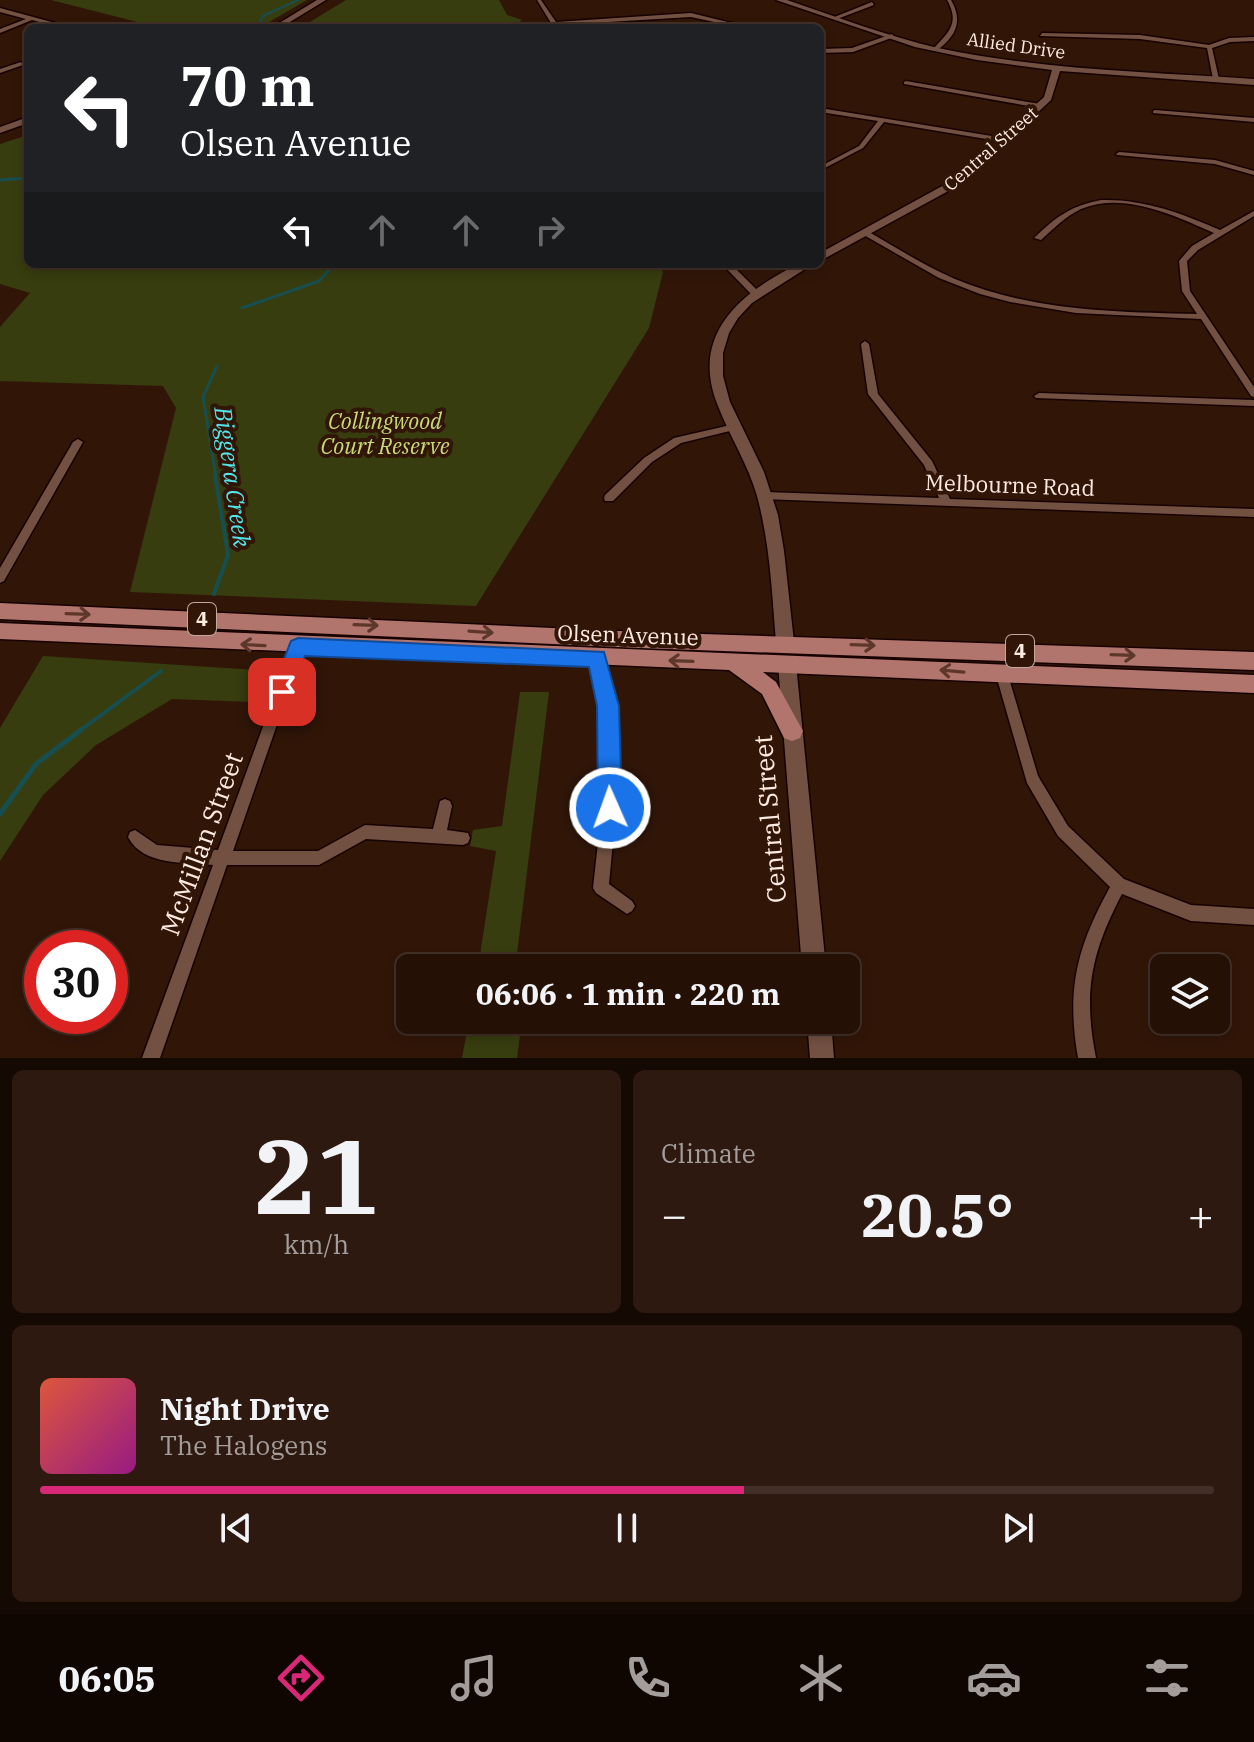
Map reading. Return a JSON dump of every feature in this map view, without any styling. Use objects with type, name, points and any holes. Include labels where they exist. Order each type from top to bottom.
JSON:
[{"type":"main road","name":"Olsen Avenue","points":[[0,611],[641,640],[785,642],[1254,661]]},
{"type":"main road","name":"Olsen Avenue","points":[[0,631],[298,647],[1254,684]]},
{"type":"main road","points":[[785,642],[787,664]]},
{"type":"main road","points":[[732,663],[756,675],[769,688],[792,731]]},
{"type":"street","points":[[282,24],[322,0]]},
{"type":"street","points":[[298,24],[335,0]]},
{"type":"street","points":[[539,0],[555,24]]},
{"type":"street","name":"Allied Drive","points":[[780,0],[936,49],[1057,68],[1254,82]]},
{"type":"street","points":[[936,49],[954,31],[957,19],[949,0]]},
{"type":"street","points":[[835,18],[872,4]]},
{"type":"street","points":[[0,10],[51,24]]},
{"type":"street","points":[[581,24],[691,15],[731,24]]},
{"type":"street","points":[[0,31],[30,19]]},
{"type":"street","points":[[1042,35],[1140,37],[1209,47],[1229,40],[1254,39]]},
{"type":"street","points":[[824,51],[853,50],[892,36]]},
{"type":"street","points":[[1209,47],[1216,79]]},
{"type":"street","points":[[0,71],[21,64]]},
{"type":"street","name":"Central Street","points":[[824,256],[959,181],[1052,93],[1057,68]]},
{"type":"street","points":[[906,83],[1040,106]]},
{"type":"street","points":[[824,111],[1004,140]]},
{"type":"street","points":[[1155,112],[1254,120]]},
{"type":"street","points":[[824,166],[861,147],[883,120]]},
{"type":"street","points":[[0,132],[24,124]]},
{"type":"street","points":[[1119,154],[1215,162],[1254,173]]},
{"type":"street","points":[[1038,238],[1080,207],[1100,203],[1143,205],[1172,212],[1220,233]]},
{"type":"street","points":[[1254,213],[1195,248],[1183,261],[1186,291],[1254,394]]},
{"type":"street","points":[[866,234],[951,280],[1015,301],[1099,314],[1203,317]]},
{"type":"street","points":[[730,268],[754,292]]},
{"type":"street","points":[[785,642],[765,496],[718,384],[716,353],[727,323],[754,292],[799,268]]},
{"type":"street","points":[[865,344],[873,394],[928,464],[946,502]]},
{"type":"street","points":[[1039,396],[1254,403]]},
{"type":"street","points":[[609,498],[648,460],[678,440],[735,427]]},
{"type":"street","points":[[0,578],[78,442]]},
{"type":"street","name":"Melbourne Road","points":[[765,496],[1254,513]]},
{"type":"street","name":"McMillan Street","points":[[151,1058],[298,647]]},
{"type":"street","points":[[597,659],[608,706],[606,751],[612,779],[601,888],[627,906]]},
{"type":"street","name":"Central Street","points":[[787,664],[813,954]]},
{"type":"street","points":[[1002,675],[1032,778],[1063,831],[1119,885],[1191,913],[1254,917]]},
{"type":"street","points":[[439,836],[445,806]]},
{"type":"street","points":[[135,837],[154,852],[222,858],[319,858],[365,832],[463,838]]},
{"type":"street","points":[[1087,1058],[1079,1023],[1080,977],[1097,923],[1119,885]]},
{"type":"street","points":[[820,1034],[822,1058]]},
{"type":"green space","points":[[51,0],[307,0],[266,24],[145,24]]},
{"type":"green space","points":[[346,0],[499,0],[507,15],[522,20],[518,24],[307,24]]},
{"type":"green space","name":"Collingwood Court Reserve","points":[[24,136],[24,268],[660,268],[663,272],[649,328],[476,606],[130,592],[176,408],[163,386],[0,381],[0,327],[30,293],[0,284],[0,144]]},
{"type":"green space","points":[[43,656],[256,670],[263,676],[253,702],[172,699],[96,745],[43,795],[0,861],[0,728]]},
{"type":"green space","points":[[520,692],[549,692],[517,954],[480,954],[496,851],[470,846],[473,830],[502,826]]},
{"type":"green space","points":[[466,1034],[520,1034],[517,1058],[462,1058]]},
{"type":"waterway","points":[[264,24],[260,21],[263,16],[298,0]]},
{"type":"waterway","name":"Biggera Creek","points":[[0,180],[24,178]]},
{"type":"waterway","name":"Biggera Creek","points":[[242,308],[319,281],[331,268]]},
{"type":"waterway","name":"Biggera Creek","points":[[216,477],[203,397],[217,366]]},
{"type":"waterway","name":"Biggera Creek","points":[[214,594],[228,555],[215,475]]},
{"type":"waterway","name":"Biggera Creek","points":[[78,732],[161,671]]},
{"type":"waterway","name":"Biggera Creek","points":[[0,814],[36,764],[81,730]]},
{"type":"route","points":[[282,692],[298,647],[597,659],[609,715],[606,751],[612,779],[610,808]]}]
